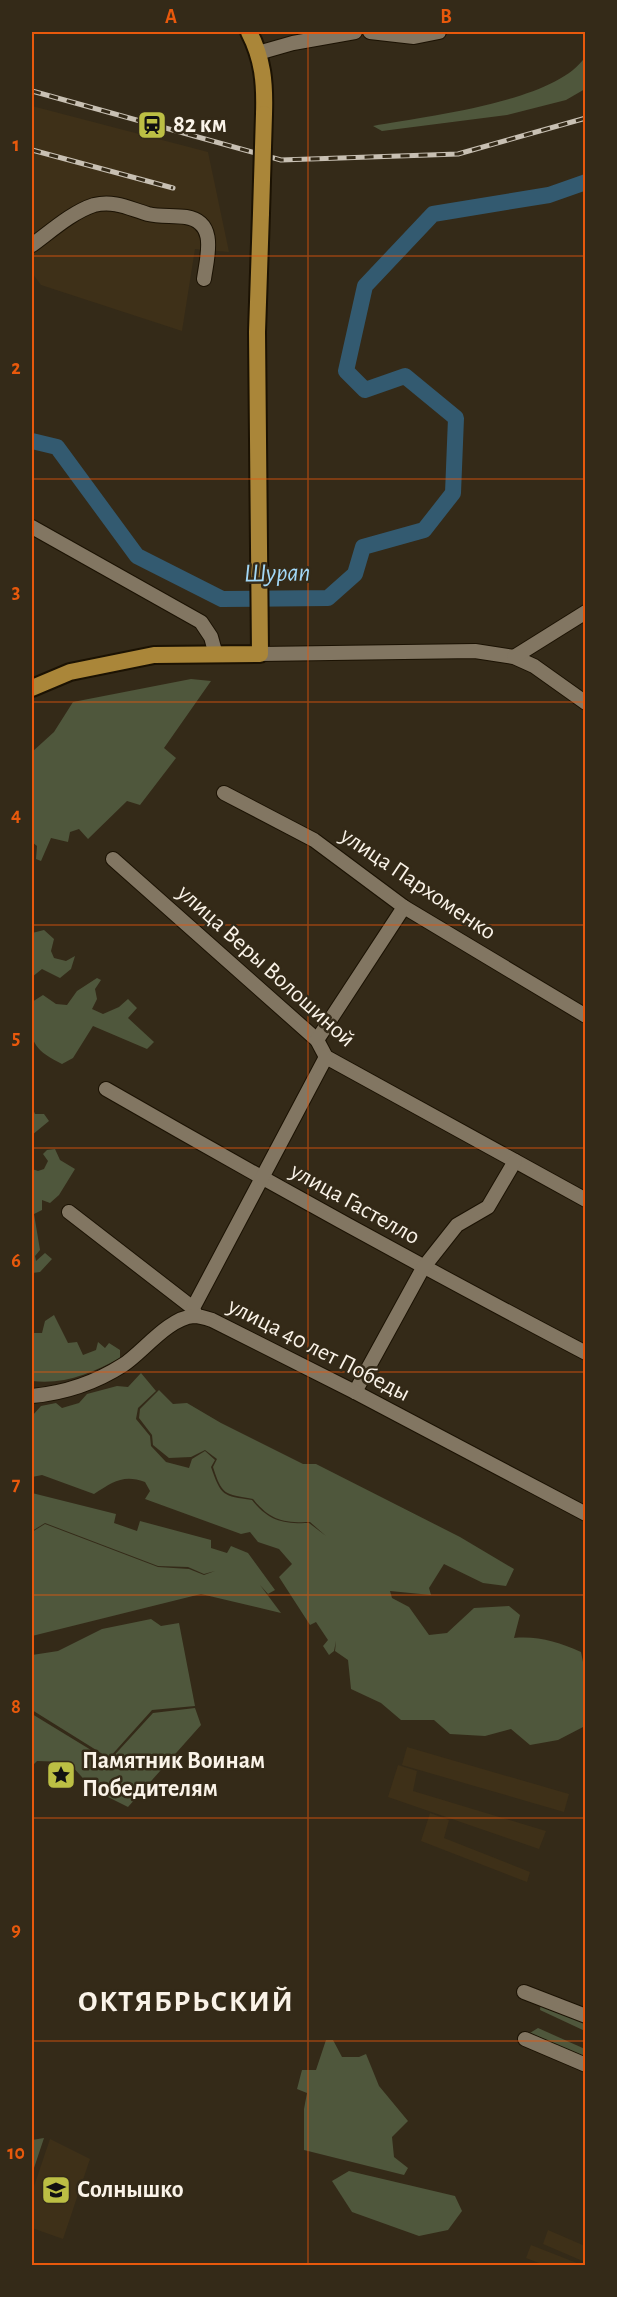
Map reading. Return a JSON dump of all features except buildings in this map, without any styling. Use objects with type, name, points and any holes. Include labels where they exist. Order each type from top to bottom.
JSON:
[{"type":"main road","points":[[32,688],[70,672],[154,655],[260,654],[257,332],[265,80],[258,53],[249,32]]},
{"type":"street","points":[[258,53],[293,43],[355,32]]},
{"type":"street","points":[[370,32],[414,37],[439,32]]},
{"type":"street","points":[[32,245],[80,211],[95,205],[124,204],[150,214],[189,217],[201,225],[207,231],[209,244],[204,279]]},
{"type":"street","points":[[32,527],[201,622],[211,637],[216,655]]},
{"type":"street","points":[[514,657],[585,612]]},
{"type":"street","points":[[260,654],[475,651],[514,657],[534,666],[585,703]]},
{"type":"street","name":"улица Пархоменко","points":[[224,793],[314,840],[404,907],[585,1016]]},
{"type":"street","name":"улица Веры Волошиной","points":[[113,859],[317,1040],[326,1057],[585,1200]]},
{"type":"street","points":[[317,1040],[404,907]]},
{"type":"street","points":[[69,1212],[194,1312],[326,1057]]},
{"type":"street","name":"улица Гастелло","points":[[106,1089],[423,1268],[585,1353]]},
{"type":"street","points":[[355,1392],[423,1268],[457,1225],[488,1207],[515,1161]]},
{"type":"street","name":"улица 40 лет Победы","points":[[32,1396],[64,1392],[91,1382],[123,1365],[170,1326],[194,1312],[355,1392],[585,1514]]},
{"type":"street","points":[[524,1992],[585,2016]]},
{"type":"street","points":[[525,2039],[585,2065]]},
{"type":"shaded area","points":[[32,106],[208,152],[229,252],[195,249],[182,331],[41,285],[32,273]]},
{"type":"shaded area","points":[[407,1747],[569,1794],[564,1812],[402,1765]]},
{"type":"shaded area","points":[[398,1765],[417,1771],[413,1791],[546,1831],[539,1849],[388,1797]]},
{"type":"shaded area","points":[[430,1813],[449,1820],[444,1838],[530,1872],[527,1882],[421,1841]]},
{"type":"shaded area","name":"Солнышко","points":[[50,2139],[90,2159],[63,2239],[32,2228],[32,2192]]},
{"type":"shaded area","points":[[548,2230],[585,2246],[585,2262],[543,2244]]},
{"type":"shaded area","points":[[531,2245],[582,2265],[544,2265],[526,2258]]},
{"type":"green space","points":[[585,57],[585,89],[566,100],[507,115],[382,131],[373,126],[456,112],[519,96],[547,85],[570,72]]},
{"type":"green space","points":[[191,679],[211,681],[164,748],[176,758],[140,805],[127,801],[88,839],[79,829],[70,832],[68,842],[51,838],[41,861],[36,859],[37,846],[32,842],[32,752],[54,732],[73,702]]},
{"type":"green space","points":[[44,930],[54,939],[51,951],[54,958],[66,961],[75,956],[71,969],[60,978],[42,969],[32,977],[32,933]]},
{"type":"green space","points":[[97,978],[101,980],[95,989],[97,999],[92,1009],[103,1014],[119,1007],[128,999],[137,1008],[128,1018],[154,1042],[147,1049],[93,1026],[73,1058],[62,1064],[42,1052],[34,1040],[31,1024],[32,1002],[43,995],[56,1004],[67,1005],[77,991]]},
{"type":"green space","points":[[32,1107],[35,1114],[44,1114],[49,1121],[32,1135]]},
{"type":"green space","points":[[55,1149],[60,1160],[75,1169],[59,1195],[50,1203],[42,1200],[42,1210],[34,1214],[40,1250],[35,1256],[36,1261],[45,1253],[52,1259],[40,1272],[32,1273],[32,1169],[38,1171],[44,1169],[48,1161],[43,1154],[47,1150]]},
{"type":"green space","points":[[54,1315],[68,1343],[77,1342],[83,1355],[96,1350],[98,1342],[105,1348],[109,1343],[120,1350],[120,1358],[78,1377],[44,1382],[32,1381],[32,1333],[42,1333],[45,1321]]},
{"type":"green space","points":[[141,1373],[156,1391],[138,1408],[136,1419],[150,1436],[151,1446],[166,1462],[189,1468],[192,1459],[205,1451],[215,1460],[211,1467],[224,1493],[252,1500],[264,1513],[277,1520],[309,1523],[326,1536],[310,1522],[278,1519],[265,1512],[253,1499],[225,1492],[213,1467],[217,1459],[205,1450],[191,1457],[169,1458],[153,1445],[152,1435],[139,1418],[140,1409],[159,1390],[173,1404],[187,1403],[221,1423],[303,1464],[316,1464],[460,1537],[514,1569],[506,1586],[483,1583],[444,1564],[429,1588],[431,1595],[390,1591],[392,1598],[409,1607],[429,1635],[447,1633],[474,1608],[509,1606],[520,1615],[514,1638],[548,1640],[581,1652],[585,1672],[585,1726],[558,1740],[530,1745],[511,1729],[485,1736],[450,1734],[434,1720],[401,1720],[381,1703],[351,1689],[348,1660],[335,1651],[336,1641],[334,1651],[329,1655],[323,1646],[328,1640],[316,1622],[310,1625],[279,1577],[292,1564],[279,1549],[258,1542],[250,1532],[241,1534],[145,1499],[150,1491],[145,1482],[130,1479],[118,1480],[94,1494],[42,1475],[32,1477],[32,1416],[41,1406],[56,1403],[62,1408],[79,1403],[87,1394],[117,1386],[128,1387]]},
{"type":"green space","points":[[32,1493],[116,1514],[114,1523],[137,1531],[140,1521],[211,1540],[211,1548],[227,1553],[231,1546],[248,1553],[275,1590],[268,1594],[260,1585],[281,1613],[201,1594],[32,1636],[32,1532],[45,1524],[158,1567],[189,1569],[204,1575],[215,1571],[204,1574],[188,1567],[158,1566],[45,1523],[32,1531]]},
{"type":"green space","points":[[151,1619],[161,1626],[179,1623],[195,1706],[152,1710],[109,1758],[32,1710],[32,1655],[58,1651],[102,1629]]},
{"type":"green space","points":[[195,1708],[201,1725],[128,1807],[94,1790],[68,1762],[37,1761],[32,1766],[32,1714],[109,1761],[153,1713]]},
{"type":"green space","points":[[541,2000],[585,2020],[585,2031],[540,2010]]},
{"type":"green space","points":[[538,2028],[585,2049],[585,2058],[530,2033]]},
{"type":"green space","points":[[326,2040],[333,2040],[342,2057],[359,2057],[366,2054],[379,2086],[408,2121],[392,2137],[394,2157],[408,2168],[404,2175],[304,2150],[304,2109],[307,2093],[297,2089],[302,2070],[316,2070]]},
{"type":"green space","points":[[44,2138],[32,2174],[32,2140]]},
{"type":"green space","points":[[349,2171],[455,2196],[462,2211],[448,2230],[419,2236],[352,2212],[332,2181]]},
{"type":"waterway","name":"Шурап","points":[[32,441],[57,447],[137,556],[222,599],[328,598],[355,574],[363,547],[424,530],[453,493],[456,418],[405,376],[365,390],[346,371],[365,286],[433,214],[549,195],[586,182]]},
{"type":"railway","points":[[32,91],[281,160],[458,154],[586,118]]},
{"type":"railway","points":[[32,150],[173,188]]},
{"type":"place","name":"82 км","points":[[152,125]]},
{"type":"place","name":"Памятник Воинам Победителям","points":[[61,1775]]},
{"type":"place","name":"Солнышко","points":[[56,2190]]},
{"type":"district","name":"ОКТЯБРЬСКИЙ","points":[[186,2002]]}]
